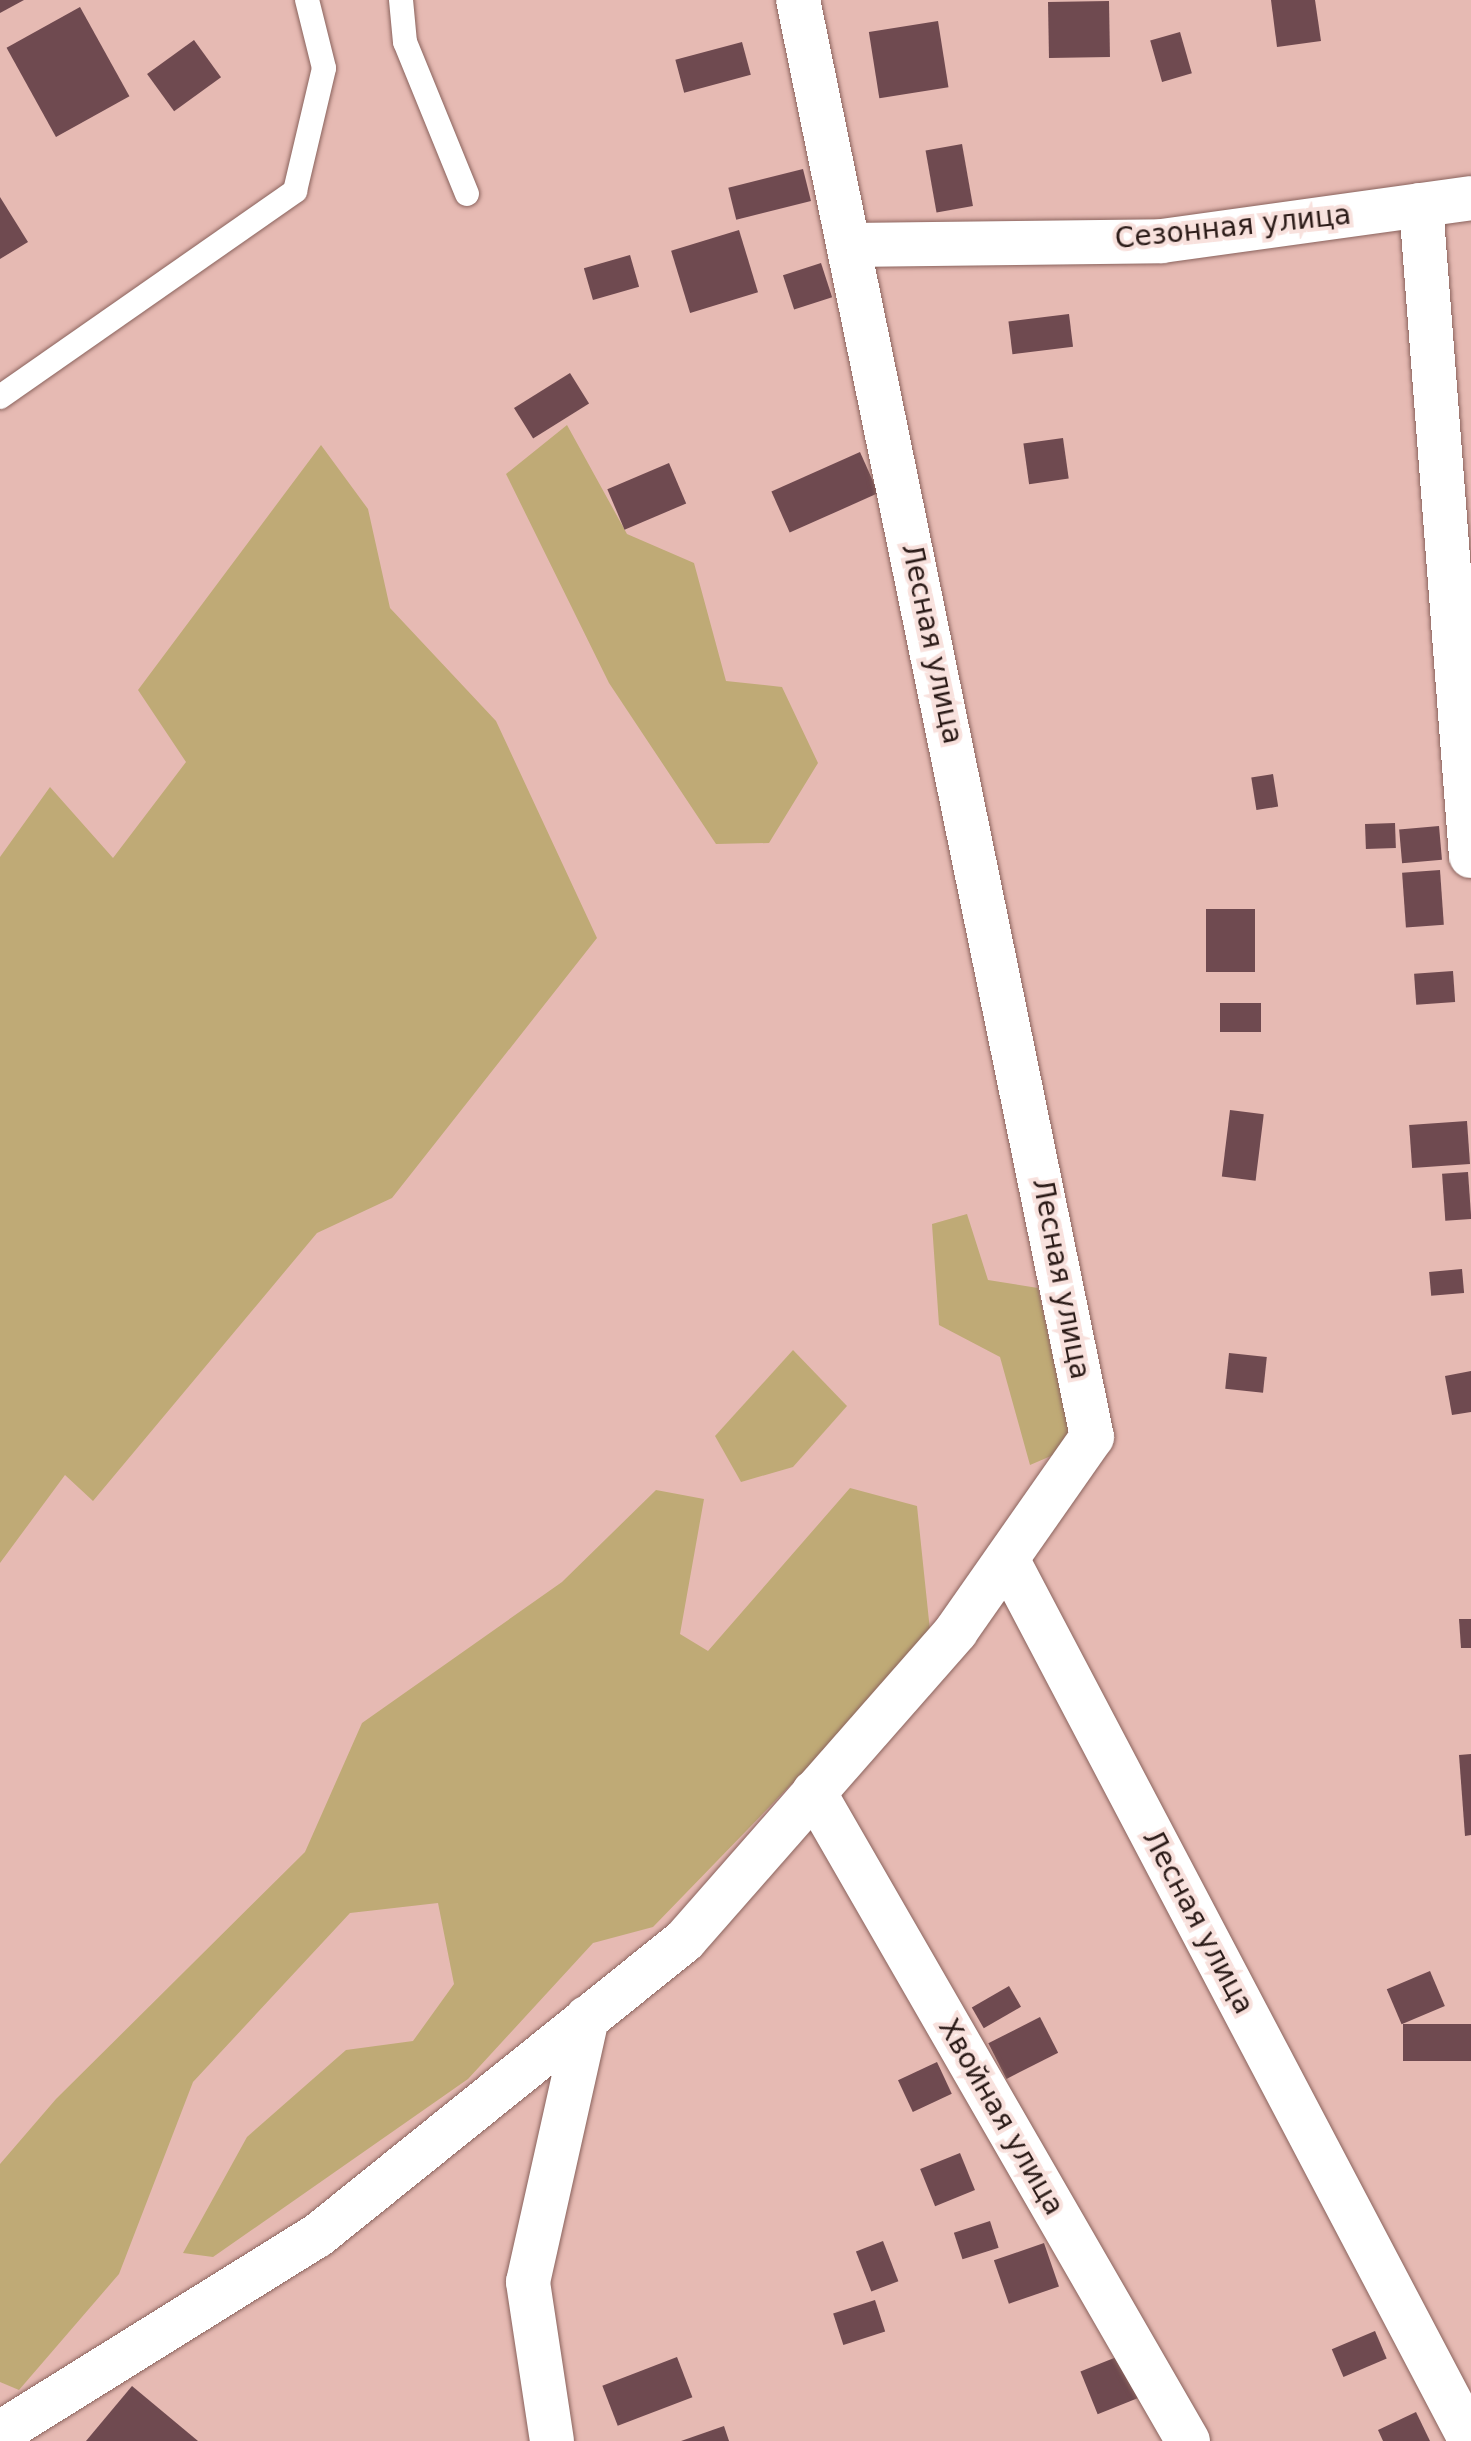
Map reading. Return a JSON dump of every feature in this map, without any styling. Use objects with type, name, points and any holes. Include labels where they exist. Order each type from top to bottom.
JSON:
[{"type":"street","name":"Лесная улица","points":[[798,0],[1092,1437],[1007,1559],[1471,2441]]},
{"type":"street","name":"Сезонная улица","points":[[850,245],[1162,241],[1471,198]]},
{"type":"street","points":[[1421,205],[1471,856]]},
{"type":"street","points":[[0,2433],[317,2236],[685,1940],[956,1631],[1007,1559]]},
{"type":"street","name":"Хвойная улица","points":[[814,1792],[1188,2441]]},
{"type":"street","points":[[552,2441],[528,2282],[587,2018]]},
{"type":"lane","points":[[0,397],[295,191],[324,68],[307,0]]},
{"type":"lane","points":[[401,0],[405,42],[467,194]]},
{"type":"shaded area","points":[[567,425],[627,534],[694,563],[726,681],[782,687],[818,763],[769,843],[716,844],[609,683],[506,474]]},
{"type":"shaded area","points":[[321,445],[368,509],[390,608],[496,721],[597,938],[392,1198],[317,1233],[93,1501],[65,1475],[0,1563],[0,857],[50,787],[113,858],[186,762],[138,690]]},
{"type":"shaded area","points":[[967,1214],[988,1280],[1038,1288],[1072,1447],[1030,1465],[1000,1357],[939,1325],[932,1224]]},
{"type":"shaded area","points":[[793,1350],[847,1406],[793,1467],[741,1482],[715,1436]]},
{"type":"shaded area","points":[[850,1488],[917,1506],[931,1640],[653,1927],[593,1943],[468,2079],[213,2257],[183,2253],[247,2137],[346,2050],[413,2041],[454,1984],[438,1903],[350,1913],[193,2082],[119,2274],[19,2390],[0,2382],[0,2164],[56,2099],[305,1852],[362,1723],[562,1582],[656,1490],[704,1499],[680,1634],[708,1651]]},
{"type":"building","points":[[0,0],[24,0],[0,13]]},
{"type":"building","points":[[1271,0],[1315,0],[1321,41],[1277,47]]},
{"type":"building","points":[[1109,1],[1110,57],[1049,58],[1048,2]]},
{"type":"building","points":[[80,7],[129,96],[56,137],[7,48]]},
{"type":"building","points":[[938,21],[948,87],[879,98],[869,32]]},
{"type":"building","points":[[1180,32],[1192,73],[1162,82],[1150,41]]},
{"type":"building","points":[[194,40],[221,77],[174,111],[147,74]]},
{"type":"building","points":[[742,42],[751,75],[684,93],[675,60]]},
{"type":"building","points":[[962,144],[973,206],[937,212],[926,150]]},
{"type":"building","points":[[803,169],[811,201],[736,220],[728,188]]},
{"type":"building","points":[[0,197],[28,242],[0,259]]},
{"type":"building","points":[[739,230],[758,292],[690,313],[671,251]]},
{"type":"building","points":[[630,255],[639,287],[593,300],[584,268]]},
{"type":"building","points":[[821,263],[832,297],[794,310],[783,275]]},
{"type":"building","points":[[1069,314],[1073,347],[1012,354],[1008,321]]},
{"type":"building","points":[[570,373],[589,404],[533,439],[514,408]]},
{"type":"building","points":[[1063,438],[1069,479],[1029,484],[1023,444]]},
{"type":"building","points":[[860,452],[878,493],[790,533],[771,491]]},
{"type":"building","points":[[669,463],[686,504],[625,530],[607,489]]},
{"type":"building","points":[[1273,774],[1278,807],[1256,810],[1251,777]]},
{"type":"building","points":[[1395,823],[1396,848],[1366,849],[1365,824]]},
{"type":"building","points":[[1439,826],[1442,860],[1402,863],[1399,829]]},
{"type":"building","points":[[1440,870],[1444,925],[1406,928],[1402,873]]},
{"type":"building","points":[[1206,909],[1255,909],[1255,972],[1206,972]]},
{"type":"building","points":[[1453,971],[1455,1002],[1416,1005],[1414,974]]},
{"type":"building","points":[[1220,1003],[1261,1003],[1261,1032],[1220,1032]]},
{"type":"building","points":[[1230,1110],[1264,1114],[1256,1181],[1222,1177]]},
{"type":"building","points":[[1467,1121],[1470,1164],[1412,1168],[1409,1125]]},
{"type":"building","points":[[1468,1172],[1471,1219],[1445,1221],[1442,1174]]},
{"type":"building","points":[[1462,1269],[1464,1293],[1431,1296],[1429,1272]]},
{"type":"building","points":[[1229,1353],[1267,1357],[1263,1393],[1225,1389]]},
{"type":"building","points":[[1471,1371],[1471,1412],[1452,1415],[1445,1376]]},
{"type":"building","points":[[1459,1619],[1471,1619],[1471,1648],[1461,1648]]},
{"type":"building","points":[[1471,1754],[1471,1835],[1465,1836],[1459,1755]]},
{"type":"building","points":[[1430,1971],[1445,2006],[1402,2024],[1387,1989]]},
{"type":"building","points":[[1009,1986],[1021,2007],[984,2028],[972,2007]]},
{"type":"building","points":[[1040,2017],[1058,2053],[1006,2079],[988,2043]]},
{"type":"building","points":[[1403,2024],[1471,2024],[1471,2061],[1403,2061]]},
{"type":"building","points":[[937,2062],[952,2094],[913,2112],[898,2080]]},
{"type":"building","points":[[960,2153],[975,2190],[935,2206],[920,2169]]},
{"type":"building","points":[[990,2221],[999,2248],[963,2259],[954,2233]]},
{"type":"building","points":[[883,2241],[898,2281],[871,2292],[856,2251]]},
{"type":"building","points":[[1044,2243],[1059,2286],[1009,2304],[994,2260]]},
{"type":"building","points":[[875,2300],[885,2331],[843,2345],[833,2314]]},
{"type":"building","points":[[1375,2331],[1387,2359],[1343,2377],[1332,2349]]},
{"type":"building","points":[[1124,2354],[1141,2397],[1098,2414],[1080,2372]]},
{"type":"building","points":[[677,2357],[692,2397],[618,2426],[602,2386]]},
{"type":"building","points":[[132,2386],[198,2441],[86,2441]]},
{"type":"building","points":[[1416,2412],[1430,2441],[1383,2441],[1378,2430]]},
{"type":"building","points":[[724,2426],[729,2441],[681,2441]]}]
